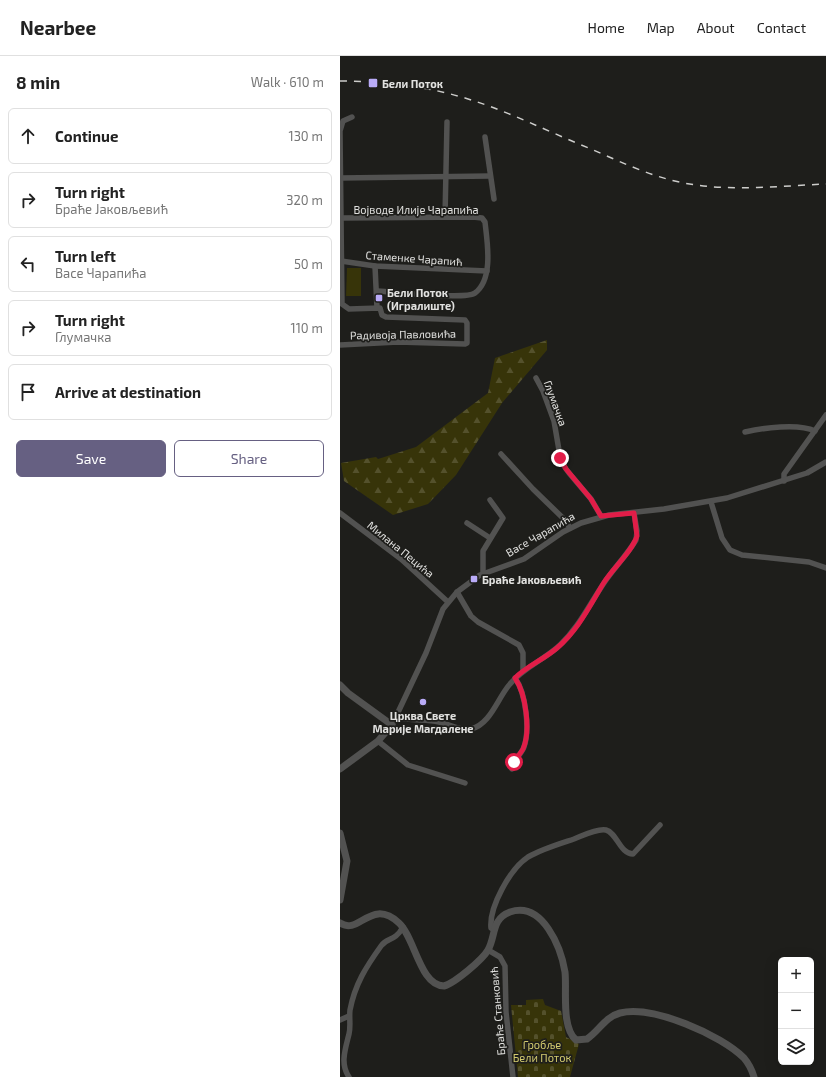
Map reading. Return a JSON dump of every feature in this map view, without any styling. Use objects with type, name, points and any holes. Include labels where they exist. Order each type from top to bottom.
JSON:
[{"type":"street","points":[[352,117],[343,121],[341,126],[340,178],[342,304],[349,309],[377,308],[375,266]]},
{"type":"street","points":[[445,217],[447,122]]},
{"type":"street","points":[[485,137],[494,199]]},
{"type":"street","points":[[340,178],[490,176]]},
{"type":"street","name":"Војводе Илије Чарапића","points":[[341,218],[473,217],[484,219],[487,243],[487,271],[475,293],[468,295],[377,291]]},
{"type":"street","name":"Стаменке Чарапић","points":[[341,261],[375,266],[487,271]]},
{"type":"street","name":"Радивоја Павловића","points":[[340,345],[398,342],[467,343],[466,320],[384,316],[381,309],[377,308]]},
{"type":"street","name":"Глумачка","points":[[536,378],[543,391],[554,421],[561,462],[591,499],[601,516]]},
{"type":"street","points":[[784,481],[784,474],[826,415]]},
{"type":"street","points":[[745,432],[760,429],[798,428],[815,431]]},
{"type":"street","points":[[501,454],[566,521],[570,528]]},
{"type":"street","name":"Васе Чарапића","points":[[340,769],[378,741],[392,725],[397,717],[448,602],[458,592],[483,574],[524,559],[570,528],[601,516],[634,513],[710,502],[808,473],[826,462]]},
{"type":"street","points":[[483,574],[483,551],[503,518],[490,500]]},
{"type":"street","points":[[710,502],[722,538],[730,550],[742,555],[809,562],[826,568]]},
{"type":"street","name":"Милана Пецића","points":[[340,513],[401,559],[448,602]]},
{"type":"street","points":[[397,717],[431,721],[463,729],[472,728],[493,712],[503,692],[515,678],[556,648],[582,620],[603,584],[636,540],[637,531],[634,513]]},
{"type":"street","points":[[466,523],[490,538]]},
{"type":"street","points":[[458,592],[473,618],[490,630],[520,645],[523,654],[523,671]]},
{"type":"street","points":[[512,769],[514,762],[523,748],[527,728],[524,704],[515,678]]},
{"type":"street","points":[[340,685],[352,696],[392,725]]},
{"type":"street","points":[[378,741],[408,765],[465,783]]},
{"type":"street","points":[[494,930],[491,928],[491,917],[500,894],[512,875],[530,857],[588,833],[602,830],[610,833],[626,852],[632,854],[660,825]]},
{"type":"street","points":[[340,834],[347,861],[340,900]]},
{"type":"street","points":[[340,923],[345,926],[353,926],[369,916],[380,914],[394,919],[403,927],[427,977],[440,986],[447,985],[456,980],[488,950],[497,923],[504,916],[517,911],[531,913],[544,923],[562,958],[566,980],[568,1025],[570,1034],[576,1040],[587,1039],[611,1017],[620,1013],[640,1013],[666,1018],[688,1024],[734,1050],[748,1063],[754,1077]]},
{"type":"street","points":[[349,1077],[342,1069],[341,1063],[350,1030],[350,1016],[358,980],[382,944],[398,935],[403,927]]},
{"type":"street","name":"Браће Станковић","points":[[488,950],[500,957],[505,966],[506,1012],[513,1077]]},
{"type":"street","points":[[340,1020],[350,1016]]},
{"type":"green space","points":[[347,268],[361,268],[361,296],[346,296]]},
{"type":"green space","points":[[547,340],[547,350],[502,403],[456,475],[428,504],[393,515],[344,481],[341,463],[376,457],[378,459],[416,447],[488,393],[495,358]]},
{"type":"green space","name":"Гробље Бели Поток","points":[[543,999],[545,1005],[561,1011],[566,1037],[579,1044],[570,1077],[518,1077],[511,1005],[526,1005],[526,1000]]},
{"type":"railway","points":[[340,81],[372,82],[419,87],[465,98],[513,115],[637,169],[684,183],[701,186],[737,188],[826,184]]},
{"type":"place","name":"Бели Поток","points":[[373,83]]},
{"type":"place","name":"Бели Поток (Игралиште)","points":[[379,298]]},
{"type":"place","name":"Браће Јаковљевић","points":[[474,579]]},
{"type":"place","name":"Црква Свете Марије Магдалене","points":[[423,702]]},
{"type":"route","points":[[514,762],[523,748],[526,740],[527,728],[526,712],[519,686],[515,678],[527,667],[544,658],[564,641],[578,626],[603,584],[636,540],[637,536],[634,513],[601,516],[591,499],[566,469],[560,458]]}]
